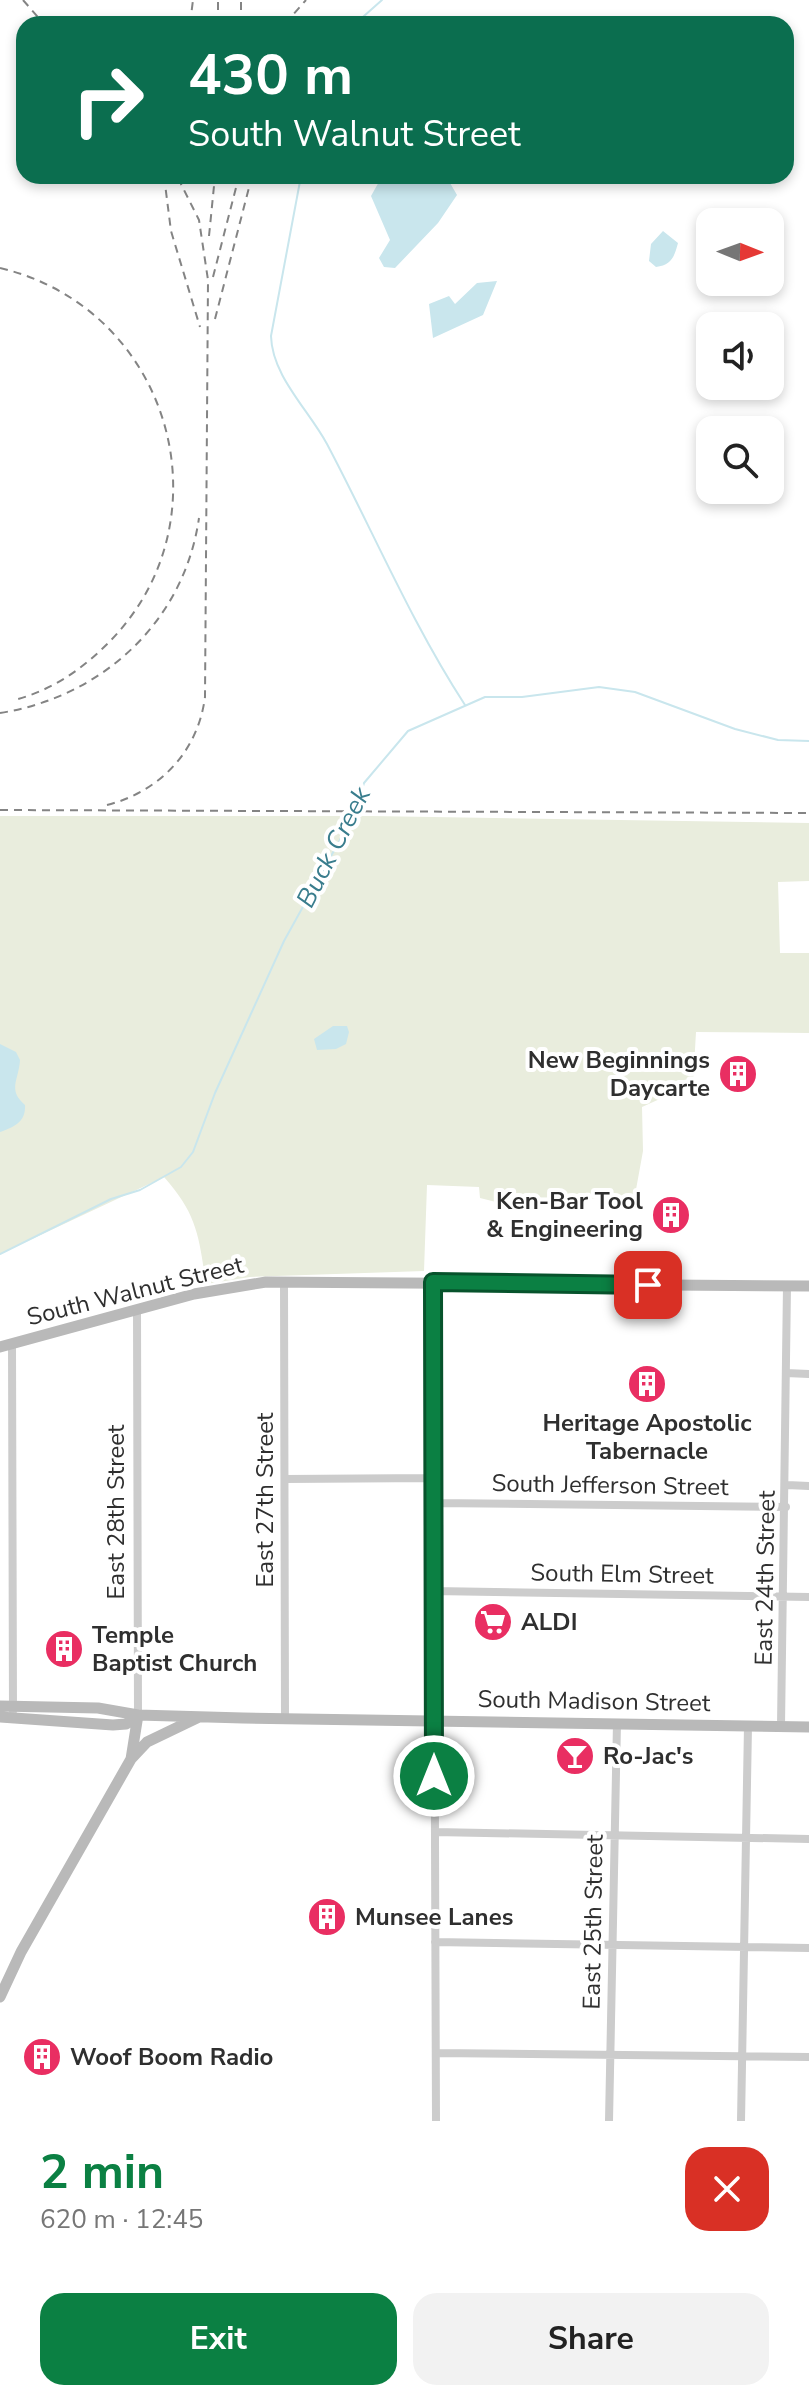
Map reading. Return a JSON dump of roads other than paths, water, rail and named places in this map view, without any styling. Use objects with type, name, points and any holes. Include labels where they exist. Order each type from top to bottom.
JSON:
[{"type":"main road","name":"South Walnut Street","points":[[6,1345],[219,1288],[284,1282],[809,1286]]},
{"type":"main road","name":"South Madison Street","points":[[0,1706],[9,1714],[117,1709],[138,1715],[199,1717],[809,1727]]},
{"type":"main road","points":[[131,1759],[138,1715]]},
{"type":"main road","points":[[0,1997],[21,1952],[131,1759],[147,1742],[199,1717]]},
{"type":"street","name":"East 27th Street","points":[[284,1282],[285,1718]]},
{"type":"street","points":[[433,1282],[436,2121]]},
{"type":"street","name":"East 24th Street","points":[[781,1726],[787,1485],[787,1286]]},
{"type":"street","name":"East 28th Street","points":[[137,1310],[138,1715]]},
{"type":"street","points":[[6,1345],[9,1714]]},
{"type":"street","points":[[786,1373],[809,1374]]},
{"type":"street","points":[[285,1479],[433,1478]]},
{"type":"street","points":[[787,1485],[809,1486]]},
{"type":"street","name":"South Jefferson Street","points":[[434,1503],[786,1507]]},
{"type":"street","name":"South Elm Street","points":[[434,1591],[809,1597]]},
{"type":"street","name":"East 25th Street","points":[[609,2121],[617,1723]]},
{"type":"street","points":[[741,2121],[748,1726]]},
{"type":"street","points":[[435,1832],[809,1839]]},
{"type":"street","points":[[435,1942],[809,1948]]},
{"type":"street","points":[[436,2053],[809,2057]]},
{"type":"water","points":[[378,184],[451,184],[457,195],[438,223],[395,268],[384,267],[379,258],[390,240],[371,196]]},
{"type":"water","points":[[663,231],[678,243],[671,260],[656,267],[649,261],[651,244]]},
{"type":"water","points":[[497,281],[483,315],[433,338],[429,304],[449,296],[455,304],[477,283]]},
{"type":"water","points":[[333,1026],[347,1026],[346,1044],[336,1049],[317,1050],[314,1039]]},
{"type":"water","points":[[0,1044],[16,1052],[20,1060],[15,1089],[25,1105],[25,1111],[14,1126],[0,1132]]},
{"type":"waterway","points":[[364,16],[382,0]]},
{"type":"waterway","points":[[300,184],[271,336],[273,351],[284,379],[327,444],[410,609],[465,705]]},
{"type":"waterway","name":"Buck Creek","points":[[0,1254],[111,1199],[140,1190],[181,1167],[193,1152],[215,1093],[284,941],[356,811],[364,783],[408,731],[485,697],[522,697],[599,687],[635,692],[735,729],[778,740],[809,741]]},
{"type":"railway","points":[[23,0],[37,16]]},
{"type":"railway","points":[[191,16],[193,0]]},
{"type":"railway","points":[[218,0],[218,16]]},
{"type":"railway","points":[[241,0],[241,16]]},
{"type":"railway","points":[[292,16],[306,0]]},
{"type":"railway","points":[[165,184],[171,231],[200,327]]},
{"type":"railway","points":[[107,805],[143,790],[173,767],[194,735],[205,697],[208,280],[199,220],[181,184]]},
{"type":"railway","points":[[209,236],[214,184]]},
{"type":"railway","points":[[213,277],[237,184]]},
{"type":"railway","points":[[215,319],[250,184]]},
{"type":"railway","points":[[0,268],[60,291],[108,328],[143,374],[165,428],[173,486],[166,544],[142,599],[102,649],[82,666],[50,687],[14,700]]},
{"type":"railway","points":[[0,713],[37,704],[72,690],[104,672],[132,648],[156,621],[176,590],[190,556],[199,518]]},
{"type":"railway","points":[[0,810],[809,813]]},
{"type":"place","name":"New Beginnings Daycarte","points":[[738,1074]]},
{"type":"place","name":"Ken-Bar Tool & Engineering","points":[[671,1215]]},
{"type":"place","name":"Heritage Apostolic Tabernacle","points":[[647,1384]]},
{"type":"place","name":"ALDI","points":[[493,1622]]},
{"type":"place","name":"Temple Baptist Church","points":[[64,1649]]},
{"type":"place","name":"Ro-Jac's","points":[[575,1756]]},
{"type":"place","name":"Munsee Lanes","points":[[327,1917]]},
{"type":"place","name":"Woof Boom Radio","points":[[42,2057]]}]
